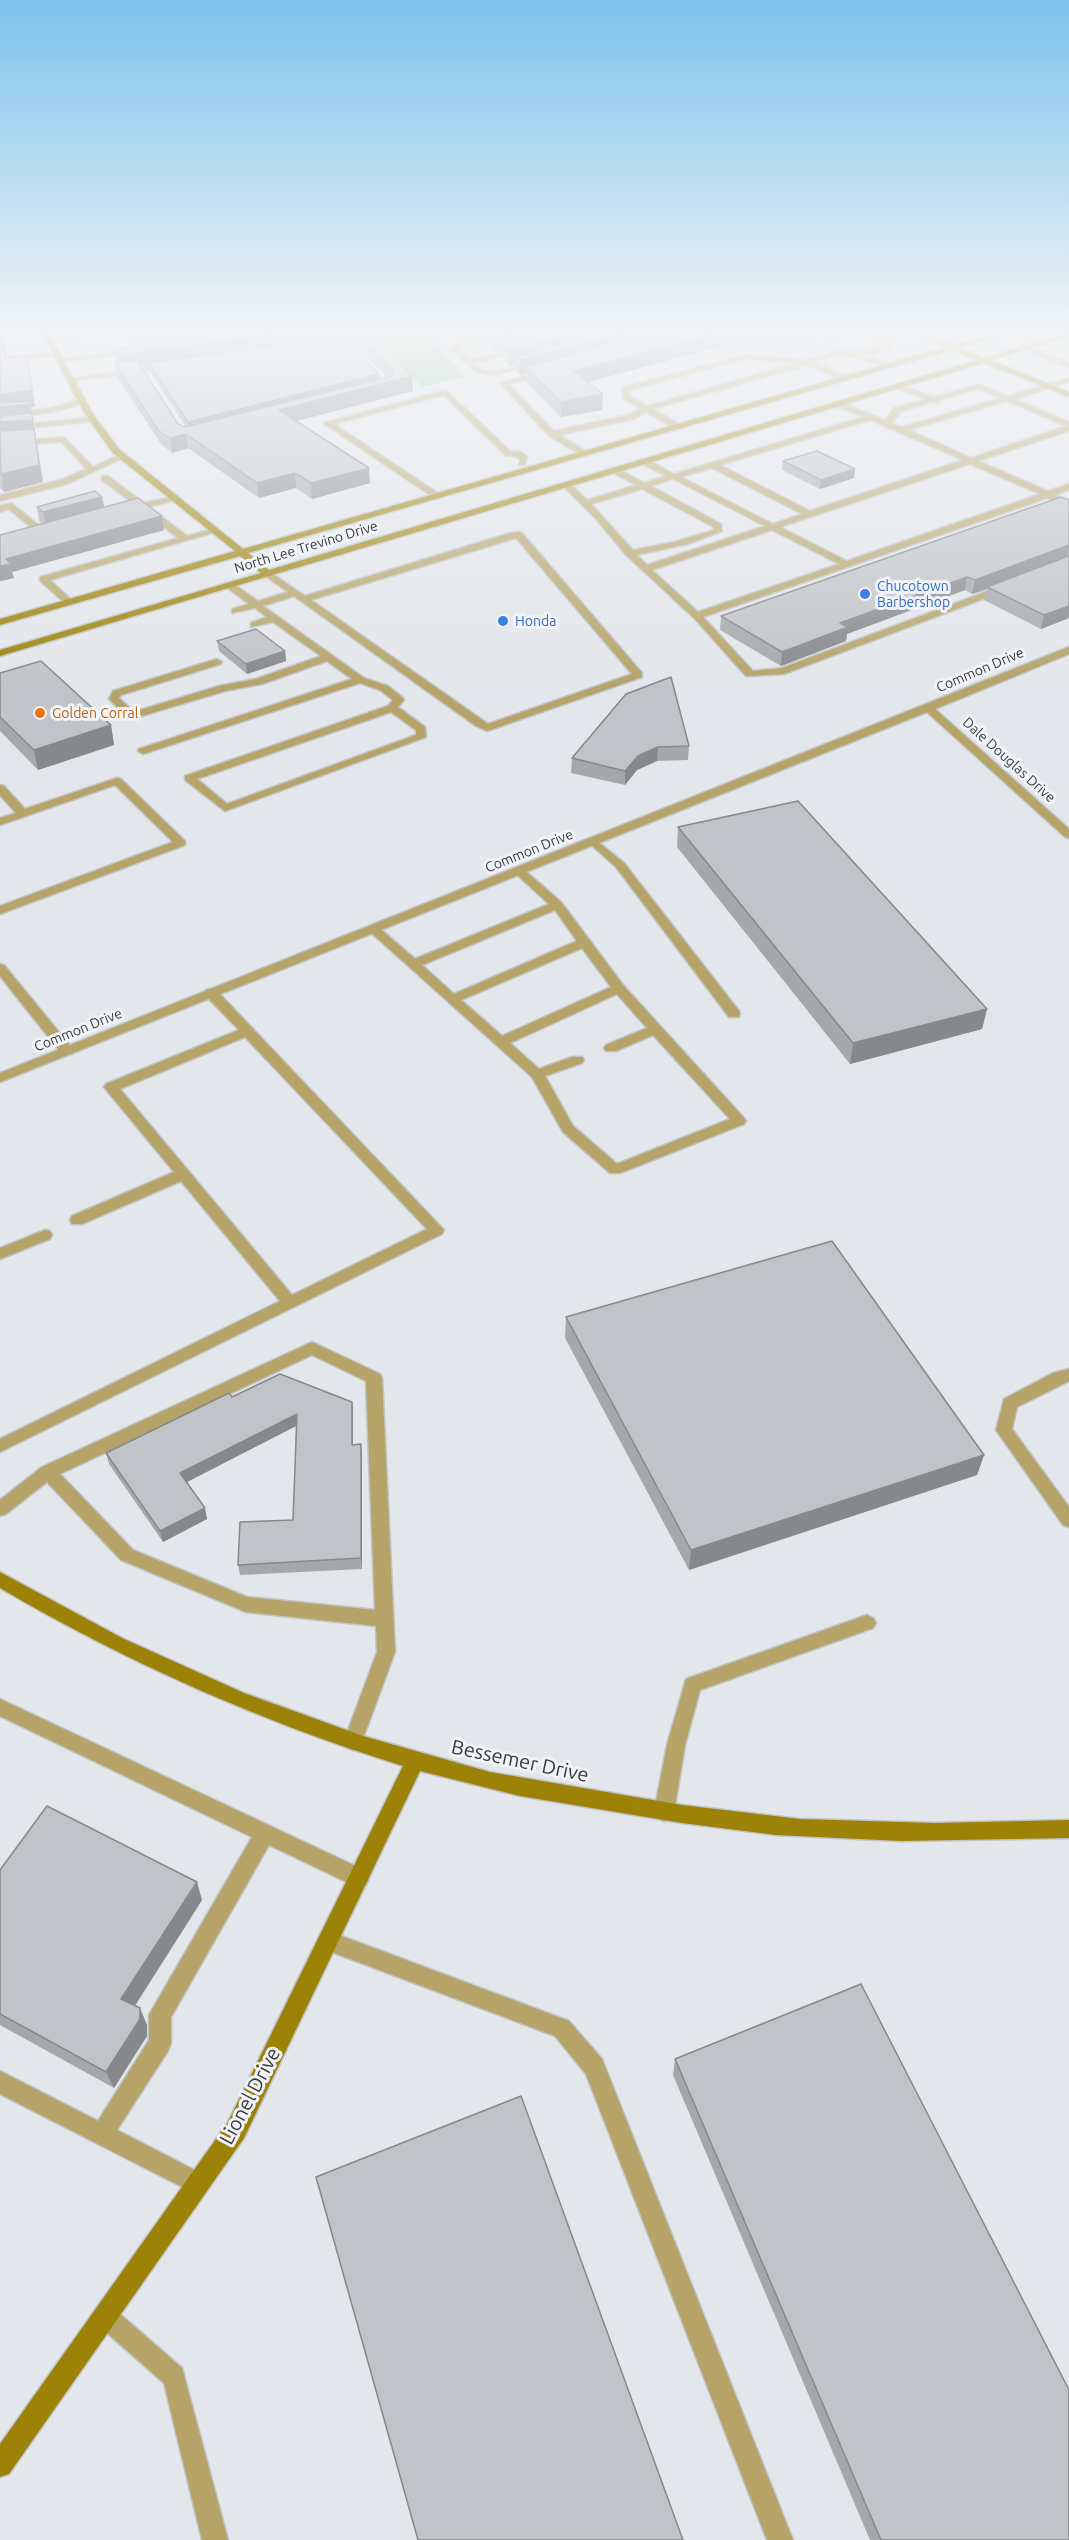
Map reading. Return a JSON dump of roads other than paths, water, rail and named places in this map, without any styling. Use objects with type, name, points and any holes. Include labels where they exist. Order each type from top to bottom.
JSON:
[{"type":"main road","points":[[118,452],[172,498],[267,573]]},
{"type":"main road","name":"North Lee Trevino Drive","points":[[0,622],[588,452]]},
{"type":"main road","points":[[602,452],[608,455]]},
{"type":"main road","name":"North Lee Trevino Drive","points":[[0,653],[676,452]]},
{"type":"main road","points":[[618,460],[628,466]]},
{"type":"main road","name":"Bessemer Drive","points":[[1,1582],[152,1662],[211,1688],[382,1752],[492,1782],[664,1812],[801,1828],[982,1833],[1069,1829]]},
{"type":"main road","name":"Lionel Drive","points":[[0,2465],[236,2130],[416,1760]]},
{"type":"street","points":[[75,452],[92,471]]},
{"type":"street","points":[[370,452],[436,496]]},
{"type":"street","points":[[507,452],[506,457],[513,462],[522,463],[531,468]]},
{"type":"street","points":[[586,503],[761,452]]},
{"type":"street","points":[[950,452],[1069,504]]},
{"type":"street","points":[[646,569],[998,452]]},
{"type":"street","points":[[0,498],[64,482],[122,457]]},
{"type":"street","points":[[643,461],[846,564]]},
{"type":"street","points":[[715,466],[811,515]]},
{"type":"street","points":[[614,470],[718,526],[718,531],[680,544],[629,553]]},
{"type":"street","points":[[105,477],[185,539]]},
{"type":"street","points":[[566,484],[586,503],[629,553],[697,616],[750,674],[784,670],[1014,584]]},
{"type":"street","points":[[697,616],[1069,488]]},
{"type":"street","points":[[120,512],[172,498]]},
{"type":"street","points":[[0,509],[11,506],[38,533],[53,529]]},
{"type":"street","points":[[69,602],[43,579],[215,531]]},
{"type":"street","points":[[235,611],[300,596],[519,535],[638,675],[487,728],[300,596],[267,573]]},
{"type":"street","points":[[229,585],[360,680],[384,688],[399,700],[392,708],[189,778],[225,808],[421,737],[421,729],[392,708]]},
{"type":"street","points":[[254,625],[275,618]]},
{"type":"street","name":"Common Drive","points":[[0,1078],[1069,650]]},
{"type":"street","points":[[217,662],[117,693],[114,699],[130,714],[138,714],[223,688],[258,682],[328,657]]},
{"type":"street","points":[[143,751],[360,680]]},
{"type":"street","name":"Dale Douglas Drive","points":[[928,708],[1069,834]]},
{"type":"street","points":[[0,822],[117,781],[181,843],[0,909]]},
{"type":"street","points":[[0,788],[23,814]]},
{"type":"street","points":[[593,841],[620,865],[735,1014]]},
{"type":"street","points":[[373,929],[537,1074],[568,1129],[615,1170],[739,1121],[619,988],[557,905],[519,871]]},
{"type":"street","points":[[412,965],[557,905]]},
{"type":"street","points":[[452,999],[585,942]]},
{"type":"street","points":[[0,968],[67,1051]]},
{"type":"street","points":[[500,1042],[619,988]]},
{"type":"street","points":[[0,1446],[437,1230],[212,993]]},
{"type":"street","points":[[611,1048],[655,1029]]},
{"type":"street","points":[[248,1031],[111,1087],[291,1303]]},
{"type":"street","points":[[537,1074],[577,1060]]},
{"type":"street","points":[[77,1220],[183,1174]]},
{"type":"street","points":[[0,1254],[45,1234]]},
{"type":"street","points":[[0,1509],[48,1472],[312,1348],[374,1378],[386,1652],[353,1740]]},
{"type":"street","points":[[1069,1375],[1059,1377],[1010,1404],[1004,1430],[1069,1520]]},
{"type":"street","points":[[48,1472],[127,1555],[246,1604],[384,1619]]},
{"type":"street","points":[[664,1812],[676,1745],[692,1685],[867,1623]]},
{"type":"street","points":[[0,1707],[359,1878]]},
{"type":"street","points":[[102,2134],[160,2043],[160,2015],[266,1834]]},
{"type":"street","points":[[327,1941],[562,2028],[594,2067],[780,2540]]},
{"type":"street","points":[[0,2082],[198,2184]]},
{"type":"street","points":[[105,2316],[174,2376],[215,2540]]},
{"type":"place","name":"Chucotown Barbershop","points":[[865,594]]},
{"type":"place","name":"Honda","points":[[503,621]]},
{"type":"place","name":"Golden Corral","points":[[40,713]]}]
